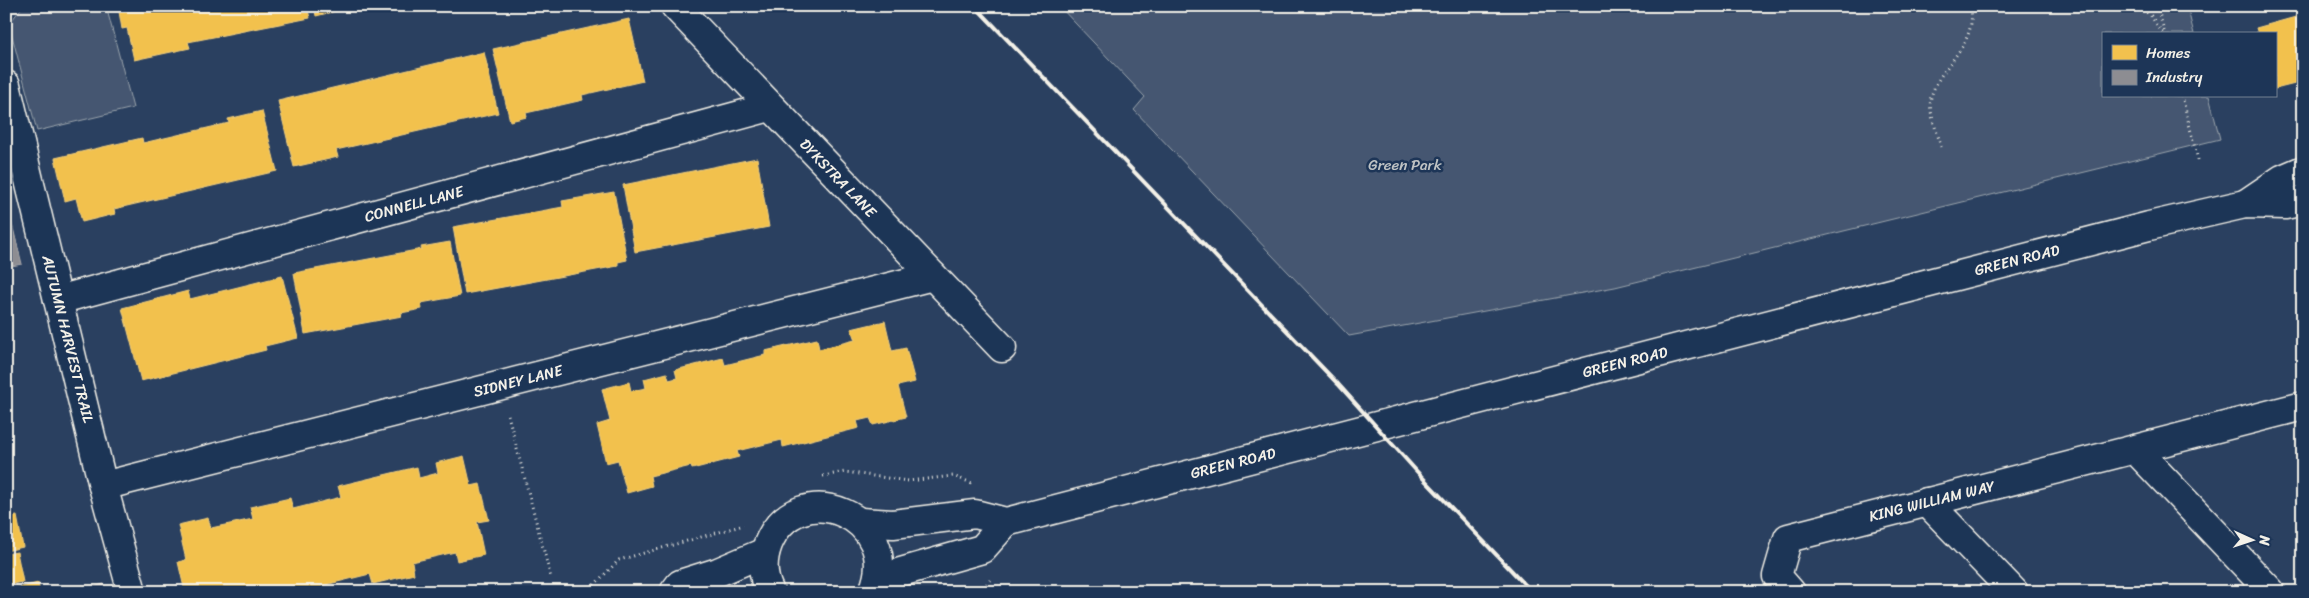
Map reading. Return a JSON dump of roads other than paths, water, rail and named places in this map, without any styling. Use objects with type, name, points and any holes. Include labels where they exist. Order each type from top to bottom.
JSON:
[{"type":"street","name":"DYKSTRA LANE","points":[[675,6],[1002,348]]},
{"type":"street","name":"AUTUMN HARVEST TRAIL","points":[[6,85],[103,486],[132,592]]},
{"type":"street","name":"CONNELL LANE","points":[[58,300],[770,107]]},
{"type":"street","name":"GREEN ROAD","points":[[2245,204],[2282,179],[2303,170]]},
{"type":"street","name":"GREEN ROAD","points":[[860,522],[892,524],[975,514],[1006,522],[2140,229],[2245,204],[2285,205],[2303,201]]},
{"type":"street","name":"SIDNEY LANE","points":[[103,486],[933,276]]},
{"type":"street","name":"KING WILLIAM WAY","points":[[1791,592],[1777,576],[1788,538],[2303,406]]},
{"type":"street","points":[[2134,449],[2271,592]]},
{"type":"street","points":[[1927,502],[2014,592]]},
{"type":"street","points":[[770,592],[764,575],[765,552],[770,538],[779,526],[791,516],[804,510],[833,509],[860,522],[870,534],[877,549],[879,566],[874,587]]},
{"type":"street","points":[[874,587],[901,572],[982,549],[1006,522]]},
{"type":"street","points":[[674,592],[680,584],[713,574],[765,552]]},
{"type":"railway","points":[[975,6],[1338,384],[1421,476],[1532,592]]},
{"type":"park label","name":"Green Park","points":[[1405,165]]}]
